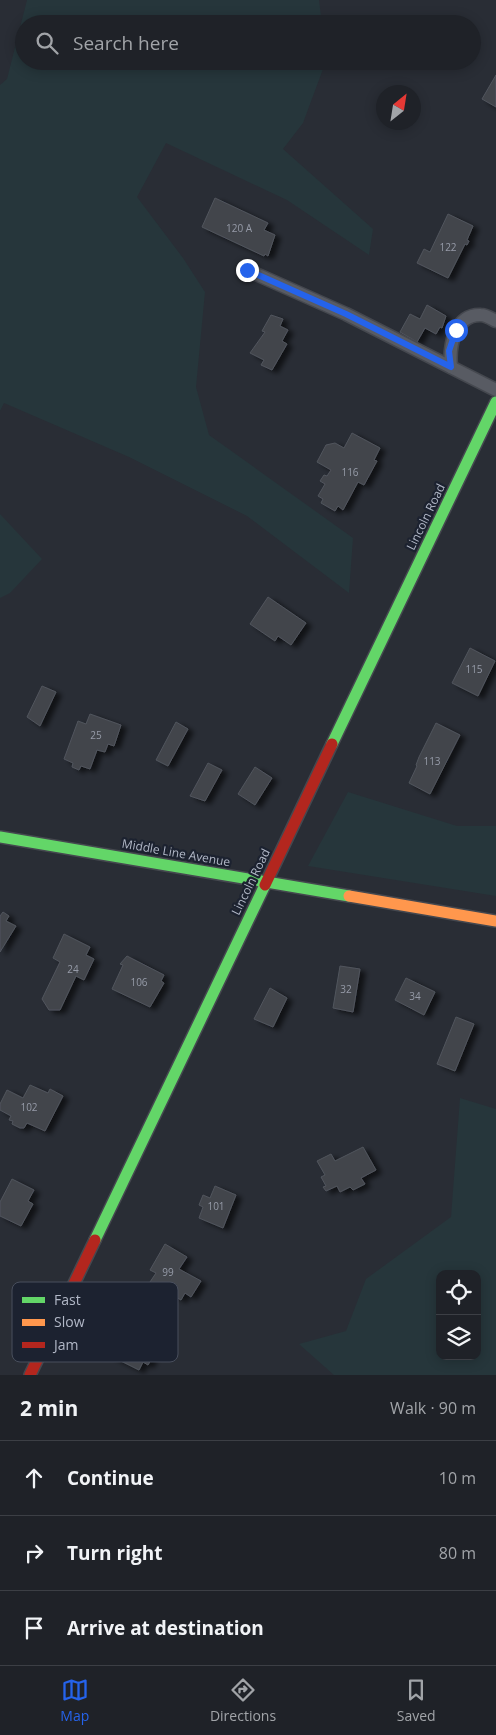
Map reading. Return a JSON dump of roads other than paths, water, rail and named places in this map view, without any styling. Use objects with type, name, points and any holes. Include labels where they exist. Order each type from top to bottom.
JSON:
[{"type":"street","name":"Lincoln Road","points":[[75,1282],[496,402]]},
{"type":"street","name":"Middle Line Avenue","points":[[0,837],[496,921]]},
{"type":"street","name":"Lincoln Road","points":[[30,1375],[36,1362]]},
{"type":"lane","points":[[247,270],[346,314],[496,390]]},
{"type":"lane","points":[[451,367],[449,351],[456,330],[467,318],[482,315],[496,321]]}]
